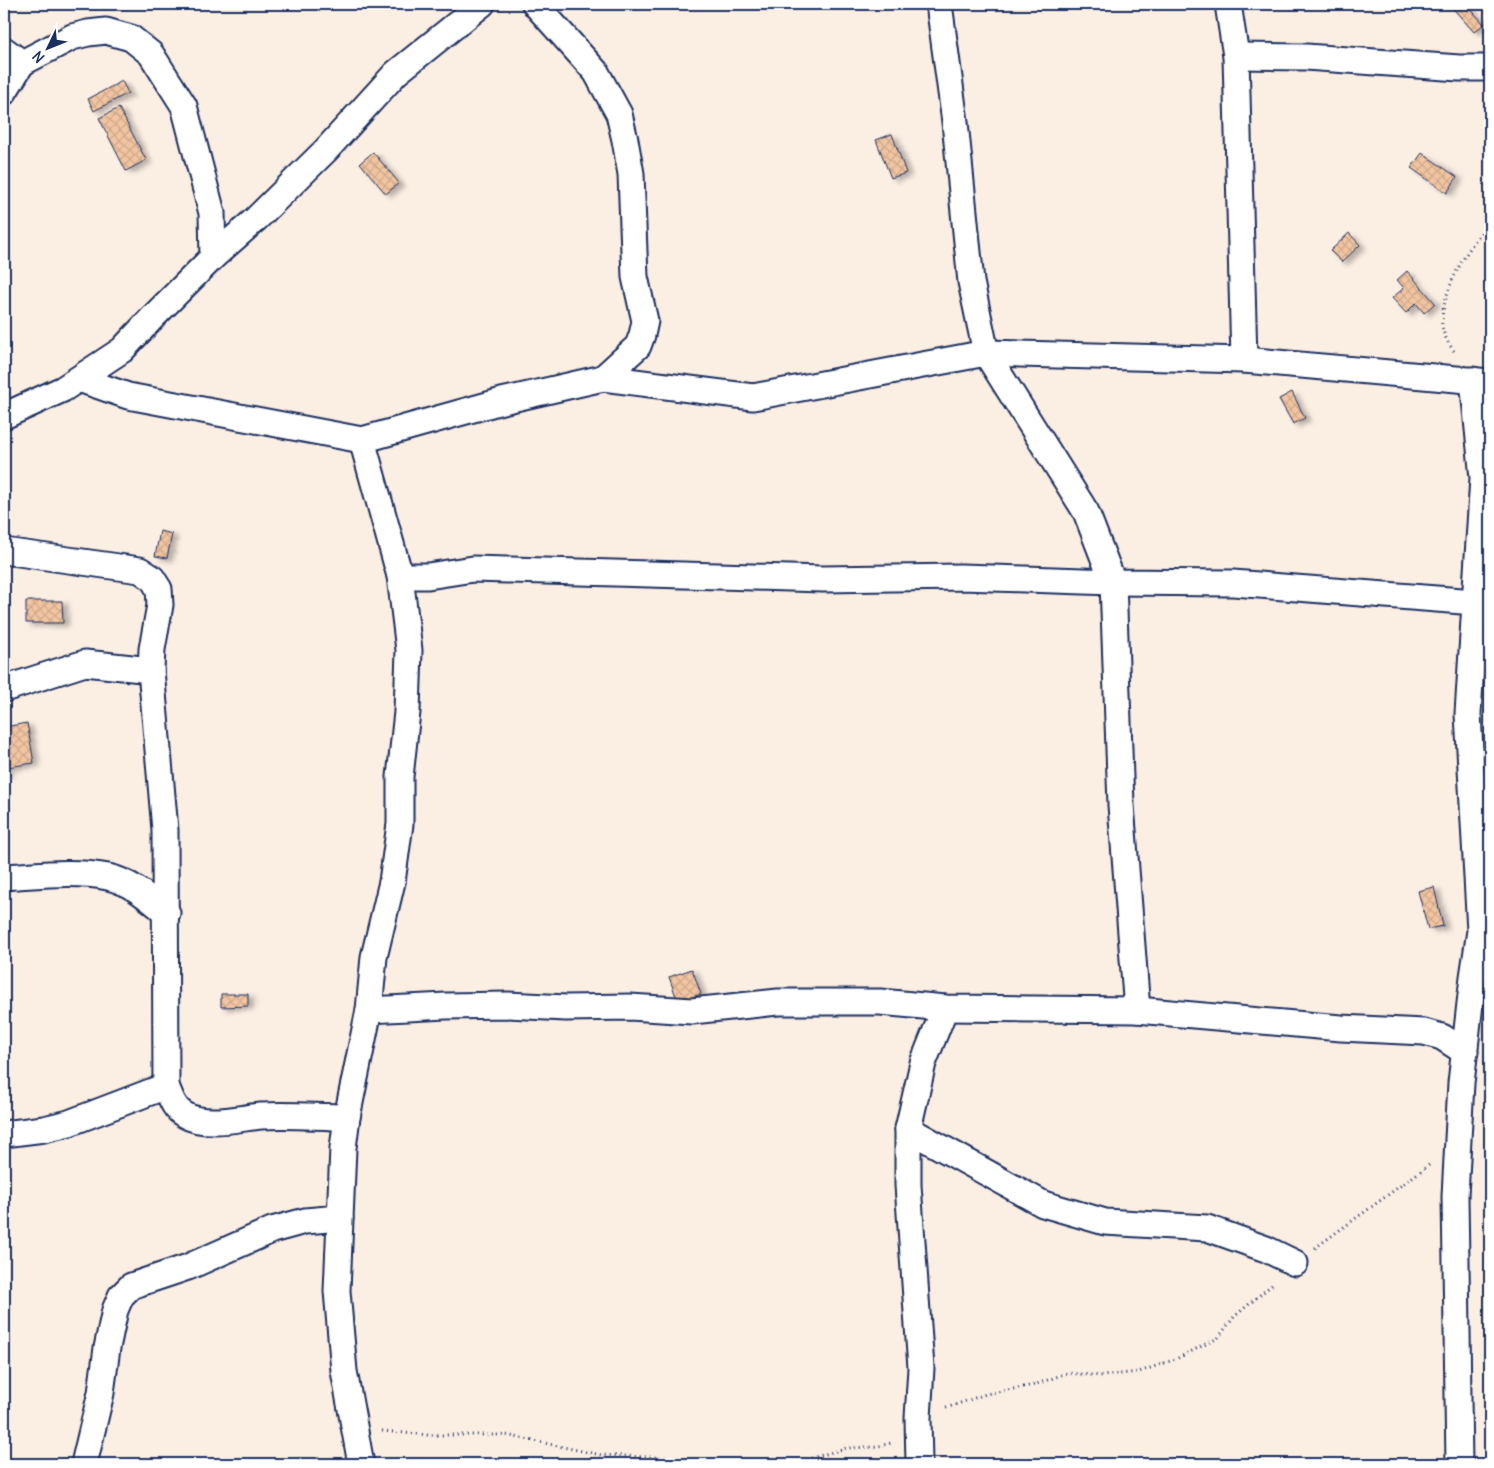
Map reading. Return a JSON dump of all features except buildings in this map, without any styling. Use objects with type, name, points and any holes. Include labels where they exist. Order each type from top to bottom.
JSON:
[{"type":"street","points":[[4,416],[63,389],[122,350],[213,257],[257,218],[326,150],[396,73],[482,4]]},
{"type":"street","points":[[535,4],[596,72],[619,114],[625,140],[631,174],[635,276],[645,321],[638,346],[603,378]]},
{"type":"street","points":[[939,4],[955,122],[971,282],[986,353],[1086,512],[1113,582],[1121,805],[1137,1010]]},
{"type":"street","points":[[1228,4],[1236,56],[1244,360]]},
{"type":"street","points":[[4,92],[13,57],[88,33],[106,31],[131,38],[151,54],[184,106],[212,213],[213,257]]},
{"type":"street","points":[[1236,56],[1306,57],[1459,68],[1490,68]]},
{"type":"street","points":[[79,379],[128,396],[362,440],[502,401],[603,378],[753,397],[986,353],[1244,360],[1482,381],[1482,478],[1468,714],[1485,928],[1465,1052],[1458,1148],[1456,1196],[1459,1464]]},
{"type":"street","points":[[361,1464],[344,1371],[337,1291],[342,1148],[369,1010],[374,957],[392,882],[400,824],[400,777],[407,712],[409,650],[400,576],[362,440]]},
{"type":"street","points":[[4,551],[140,570],[152,578],[159,589],[160,605],[152,648],[151,670],[165,830],[167,913],[166,1086],[175,1108],[185,1116],[199,1120],[239,1120],[261,1116],[347,1117]]},
{"type":"street","points":[[400,576],[428,576],[473,569],[765,578],[961,577],[1113,582],[1232,583],[1475,602]]},
{"type":"street","points":[[4,689],[84,663],[151,670]]},
{"type":"street","points":[[4,876],[76,874],[109,877],[146,895],[167,913]]},
{"type":"street","points":[[369,1010],[508,1005],[566,1008],[630,1007],[692,1011],[778,1002],[880,1002],[945,1008],[1137,1010],[1341,1028],[1424,1032],[1442,1037],[1465,1052]]},
{"type":"street","points":[[919,1464],[918,1418],[921,1368],[908,1185],[908,1129],[923,1063],[945,1008]]},
{"type":"street","points":[[4,1134],[44,1129],[69,1123],[166,1086]]},
{"type":"street","points":[[908,1129],[1043,1204],[1105,1222],[1207,1228],[1266,1249],[1295,1263]]},
{"type":"street","points":[[84,1464],[101,1393],[107,1348],[115,1310],[121,1296],[131,1286],[188,1267],[272,1230],[305,1222],[340,1218]]},
{"type":"path","points":[[1482,381],[1446,342],[1442,321],[1444,305],[1453,279],[1463,259],[1490,224]]},
{"type":"path","points":[[792,1464],[846,1448],[875,1447],[893,1442],[905,1433],[918,1418],[986,1394],[1034,1385],[1067,1373],[1102,1376],[1139,1372],[1176,1359],[1218,1338],[1234,1317],[1267,1290],[1295,1263],[1424,1168],[1458,1148]]},
{"type":"path","points":[[355,1427],[428,1435],[506,1435],[601,1455],[671,1458],[736,1464]]}]
